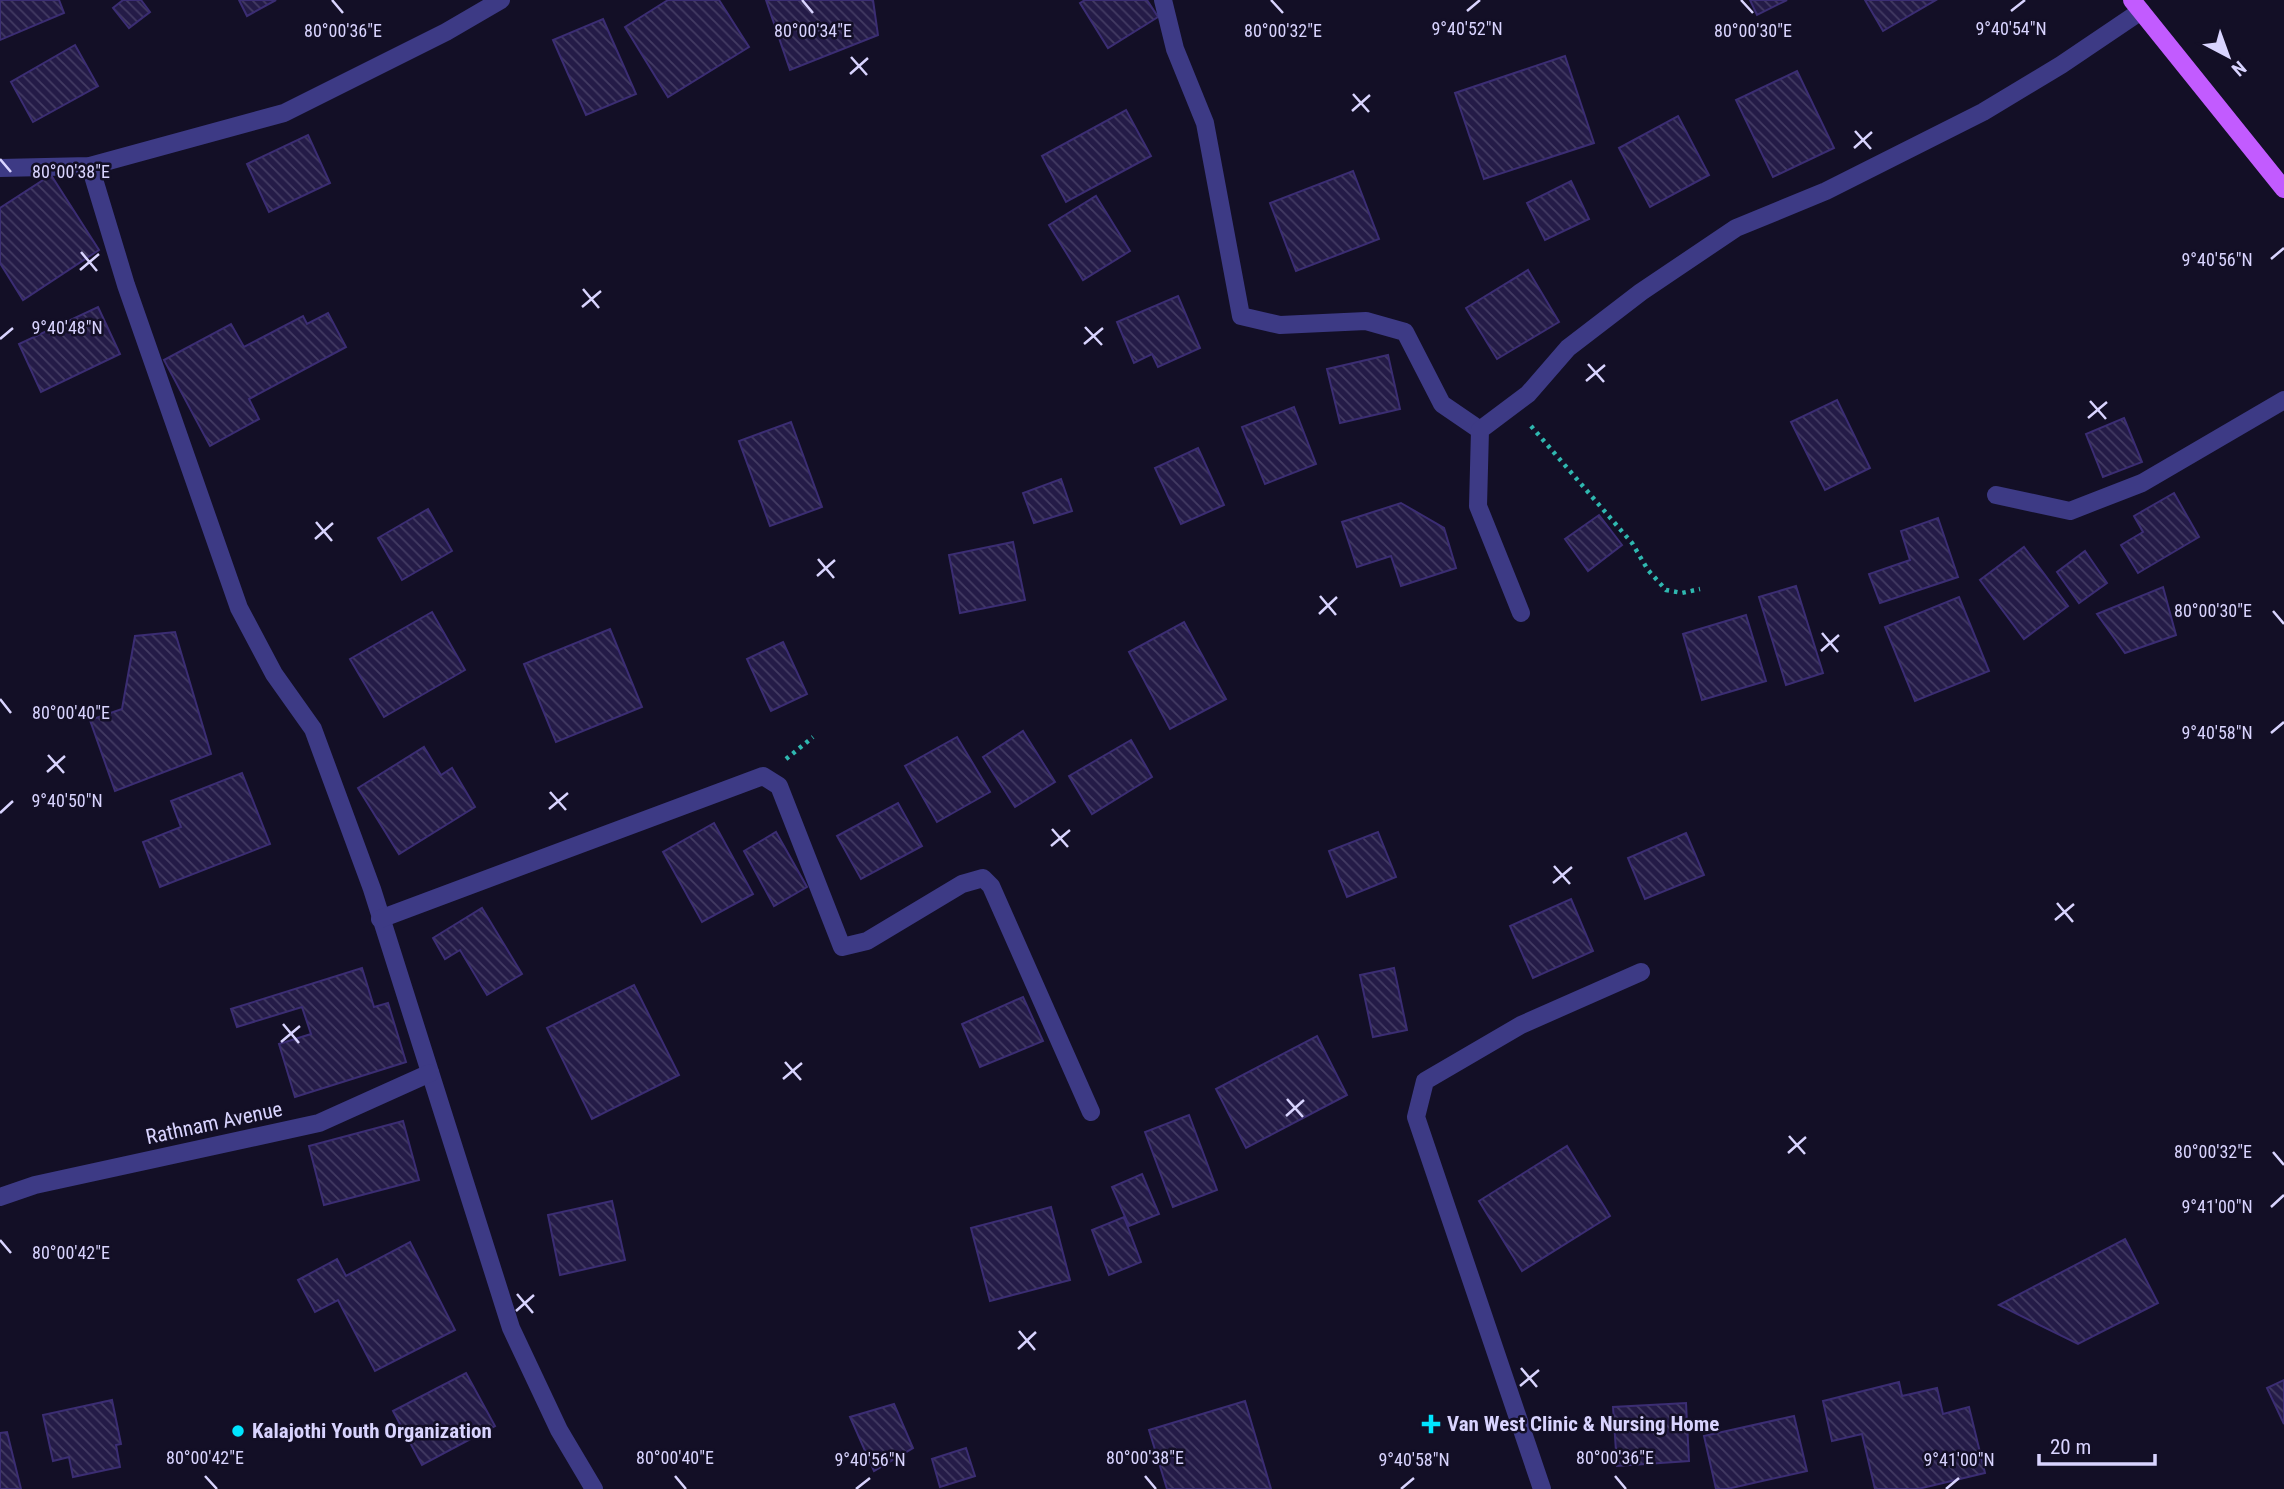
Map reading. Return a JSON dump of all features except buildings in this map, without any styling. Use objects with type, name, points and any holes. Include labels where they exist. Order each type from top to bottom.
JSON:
[{"type":"main road","points":[[2137,6],[2284,188]]},
{"type":"street","points":[[0,168],[90,166],[284,113],[446,32],[501,0]]},
{"type":"street","points":[[1163,0],[1175,49],[1205,123],[1241,316],[1280,325],[1366,321],[1405,332],[1441,404],[1480,430]]},
{"type":"street","points":[[1480,430],[1528,394],[1568,348],[1640,292],[1735,229],[1826,191],[1983,112],[2062,65],[2137,6]]},
{"type":"street","points":[[90,166],[126,285],[239,608],[274,674],[313,729],[368,876],[512,1328],[559,1430],[594,1489]]},
{"type":"street","points":[[1996,495],[2070,511],[2142,483],[2284,400]]},
{"type":"street","points":[[1480,430],[1478,506],[1521,613]]},
{"type":"street","points":[[380,919],[763,776],[779,786],[842,947],[867,941],[962,884],[983,878],[992,886],[1091,1112]]},
{"type":"street","points":[[1542,1489],[1416,1117],[1425,1081],[1521,1026],[1641,972]]},
{"type":"street","name":"Rathnam Avenue","points":[[0,1198],[35,1185],[319,1123],[430,1073]]},
{"type":"path","points":[[1513,404],[1632,543],[1648,570],[1666,590],[1682,593],[1700,589]]},
{"type":"place","name":"Van West Clinic & Nursing Home","points":[[1431,1424]]},
{"type":"place","name":"Kalajothi Youth Organization","points":[[238,1431]]}]
